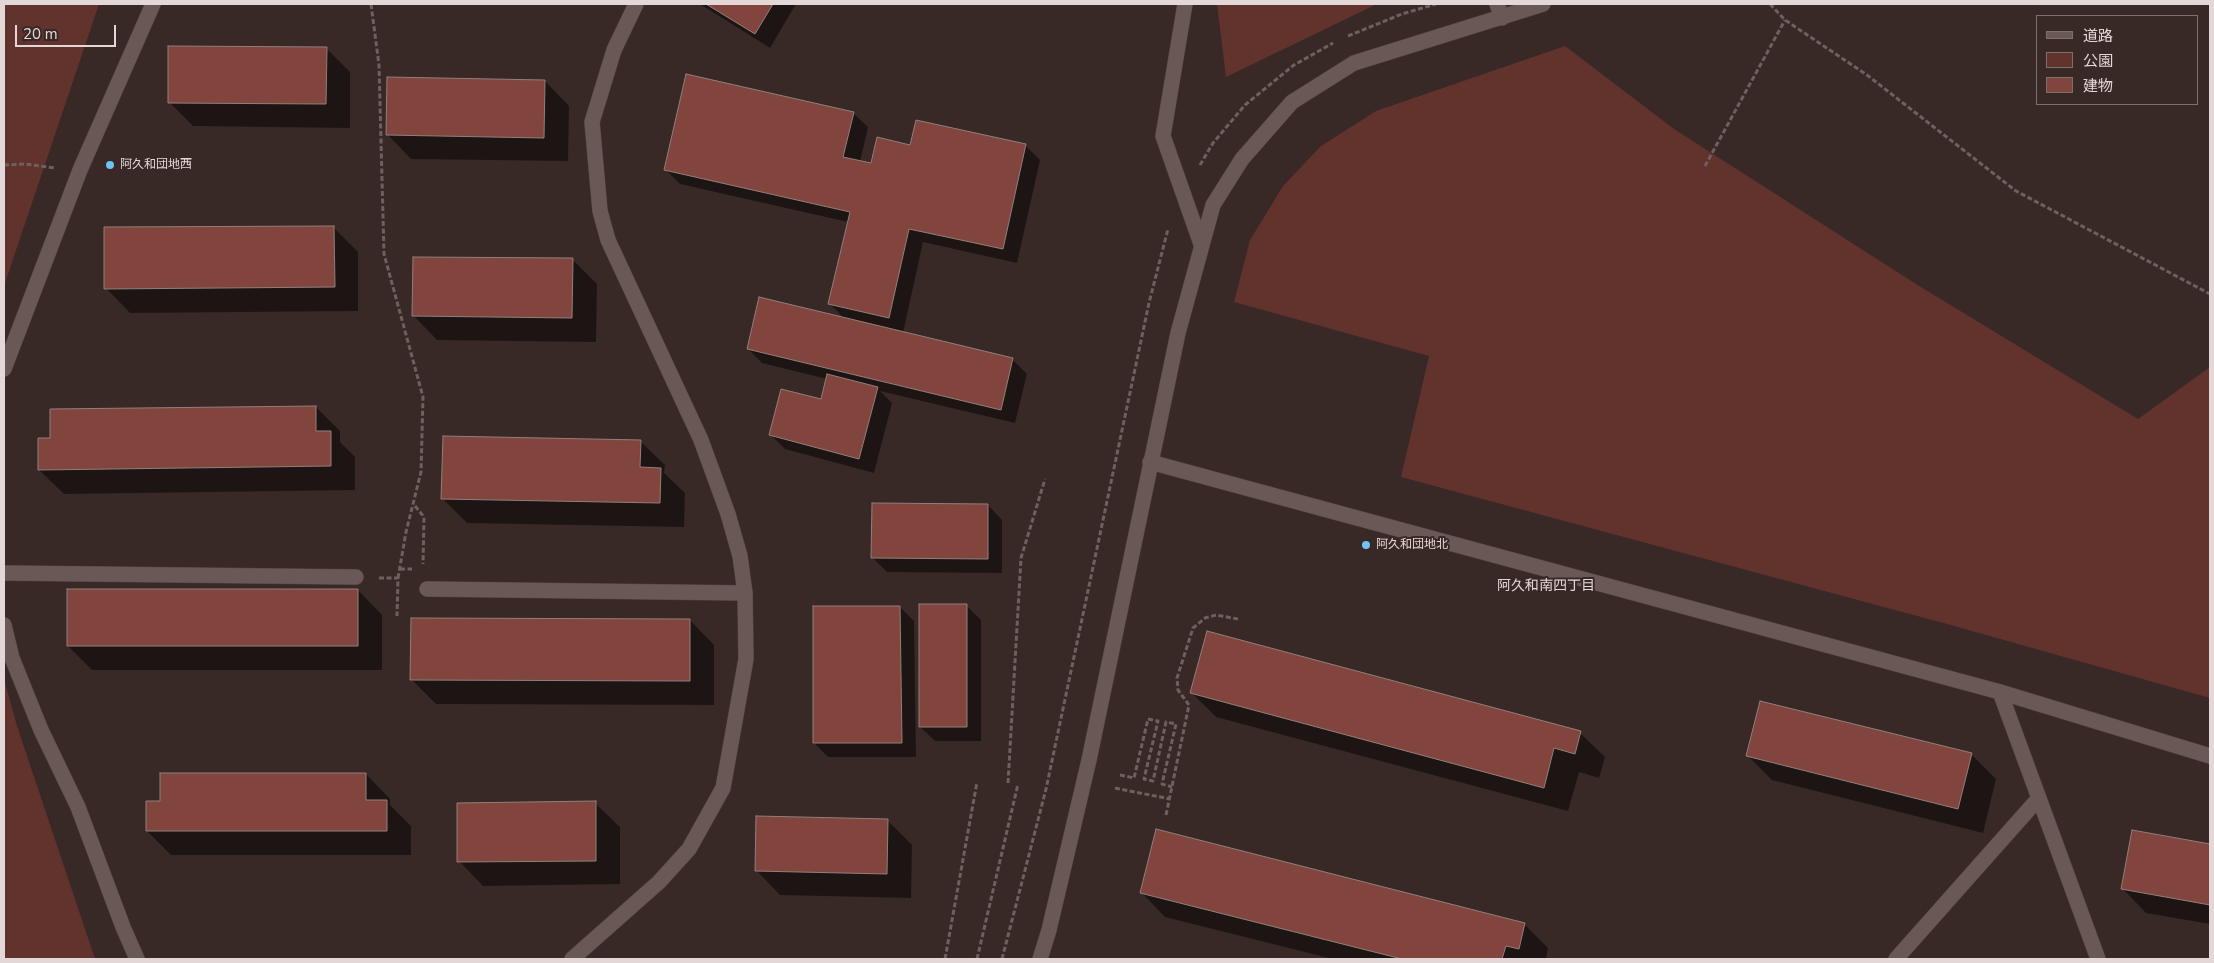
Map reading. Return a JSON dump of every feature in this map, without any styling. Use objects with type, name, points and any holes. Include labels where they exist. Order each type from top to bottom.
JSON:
[{"type":"street","points":[[4,369],[80,170],[153,4]]},
{"type":"street","points":[[572,959],[659,882],[689,849],[723,788],[746,659],[745,592],[736,539],[701,440],[608,240],[600,211],[592,122],[614,50],[636,4]]},
{"type":"street","points":[[1185,4],[1163,136],[1202,244]]},
{"type":"street","points":[[1040,959],[1049,930],[1089,760],[1178,334],[1212,205],[1242,158],[1292,102],[1354,63],[1455,29],[1500,11],[1543,4]]},
{"type":"street","points":[[1150,462],[2000,692],[2210,756]]},
{"type":"street","points":[[4,573],[356,577]]},
{"type":"street","points":[[427,589],[745,592]]},
{"type":"street","points":[[4,625],[12,658],[41,730],[78,807],[122,927],[137,959]]},
{"type":"street","points":[[2000,692],[2098,959]]},
{"type":"street","points":[[1896,959],[2038,798]]},
{"type":"path","points":[[371,4],[379,65],[384,254],[423,397],[421,472],[406,532],[398,578],[397,616]]},
{"type":"path","points":[[1770,4],[1785,20],[1866,75],[2016,191],[2210,294]]},
{"type":"path","points":[[1705,166],[1785,20]]},
{"type":"path","points":[[4,165],[25,164],[80,170]]},
{"type":"path","points":[[1008,783],[1021,558],[1045,478]]},
{"type":"path","points":[[378,578],[398,578]]},
{"type":"path","points":[[1166,816],[1190,705],[1178,690],[1177,678],[1193,628],[1205,618],[1216,615],[1238,618]]},
{"type":"path","points":[[1120,775],[1134,778],[1148,719],[1158,721],[1144,779],[1153,781],[1166,722],[1176,724],[1162,784],[1172,787]]},
{"type":"path","points":[[945,959],[977,782]]},
{"type":"path","points":[[977,959],[1018,784]]},
{"type":"path","points":[[1115,788],[1170,798]]},
{"type":"green space","points":[[4,4],[99,4],[4,286]]},
{"type":"green space","points":[[1217,4],[1377,4],[1226,77]]},
{"type":"green space","points":[[1565,46],[1674,129],[1916,284],[2138,419],[2210,367],[2210,698],[1947,624],[1401,477],[1429,356],[1234,302],[1250,240],[1283,186],[1321,146],[1376,111]]},
{"type":"green space","points":[[4,679],[17,726],[95,959],[4,959]]},
{"type":"building","points":[[706,4],[773,4],[755,34]]},
{"type":"building","points":[[168,46],[327,47],[326,104],[168,103]]},
{"type":"building","points":[[686,74],[854,112],[843,157],[871,163],[877,137],[910,145],[916,120],[1026,144],[1003,249],[909,229],[889,318],[828,304],[850,212],[664,170]]},
{"type":"building","points":[[387,77],[545,80],[544,138],[386,135]]},
{"type":"building","points":[[334,226],[335,287],[104,289],[104,227]]},
{"type":"building","points":[[413,257],[573,258],[572,318],[412,316]]},
{"type":"building","points":[[759,297],[1013,358],[1001,410],[747,349]]},
{"type":"building","points":[[827,374],[878,387],[859,459],[769,435],[781,389],[821,399]]},
{"type":"building","points":[[316,406],[316,431],[331,431],[331,466],[38,470],[38,438],[50,438],[50,409]]},
{"type":"building","points":[[443,436],[641,440],[640,467],[661,468],[660,503],[441,499]]},
{"type":"building","points":[[872,503],[988,504],[988,559],[871,558]]},
{"type":"building","points":[[67,589],[358,589],[358,646],[67,646]]},
{"type":"building","points":[[919,604],[967,604],[967,727],[919,727]]},
{"type":"building","points":[[813,606],[900,606],[902,743],[813,743]]},
{"type":"building","points":[[411,618],[690,619],[690,681],[410,680]]},
{"type":"building","points":[[1207,631],[1581,731],[1575,754],[1554,748],[1544,788],[1190,693]]},
{"type":"building","points":[[1760,701],[1972,753],[1958,809],[1746,756]]},
{"type":"building","points":[[160,773],[366,773],[366,800],[387,800],[387,831],[146,831],[146,801],[160,801]]},
{"type":"building","points":[[596,801],[596,861],[457,862],[457,803]]},
{"type":"building","points":[[756,816],[888,819],[887,874],[755,871]]},
{"type":"building","points":[[1156,829],[1525,923],[1519,949],[1506,946],[1502,959],[1402,959],[1140,893]]},
{"type":"building","points":[[2132,830],[2210,844],[2210,905],[2121,889]]},
{"type":"place","name":"阿久和団地西","points":[[110,165]]},
{"type":"place","name":"阿久和団地北","points":[[1366,545]]},
{"type":"district","name":"阿久和南四丁目","points":[[1546,587]]}]
